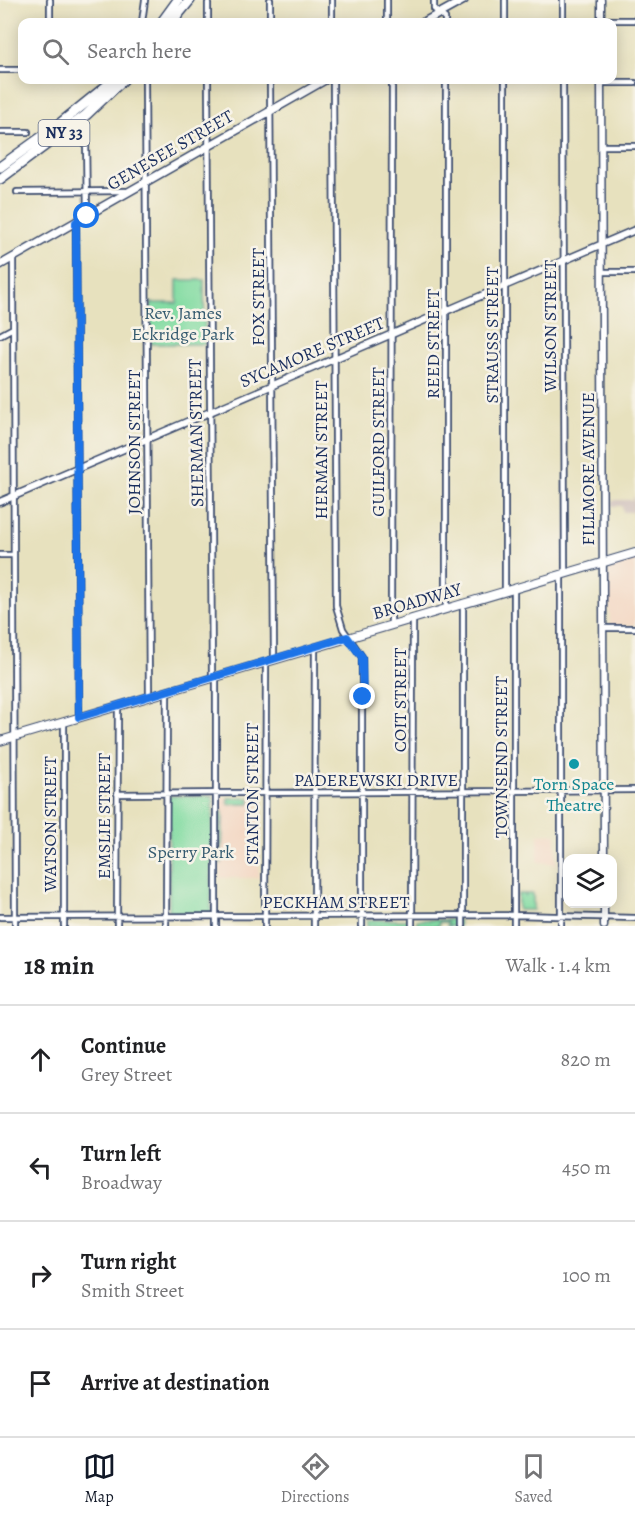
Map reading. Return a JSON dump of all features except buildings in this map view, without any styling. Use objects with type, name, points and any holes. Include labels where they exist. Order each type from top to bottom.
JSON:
[{"type":"highway","points":[[165,18],[178,0]]},
{"type":"highway","points":[[175,18],[190,0]]},
{"type":"highway","name":"NY 33","points":[[0,167],[75,113],[109,84]]},
{"type":"highway","name":"NY 33","points":[[0,179],[86,115],[119,84]]},
{"type":"main road","points":[[432,18],[464,0]]},
{"type":"main road","name":"GENESEE STREET","points":[[0,265],[315,84]]},
{"type":"main road","name":"BROADWAY","points":[[0,741],[635,553]]},
{"type":"street","points":[[50,0],[50,18]]},
{"type":"street","points":[[143,18],[145,0]]},
{"type":"street","points":[[270,0],[270,18]]},
{"type":"street","points":[[332,0],[332,18]]},
{"type":"street","points":[[387,0],[387,18]]},
{"type":"street","points":[[434,0],[434,9],[445,18]]},
{"type":"street","points":[[505,0],[505,18]]},
{"type":"street","points":[[563,0],[563,18]]},
{"type":"street","points":[[601,0],[601,18]]},
{"type":"street","points":[[208,3],[208,18]]},
{"type":"street","points":[[617,21],[635,20]]},
{"type":"street","points":[[0,69],[18,70]]},
{"type":"street","points":[[617,82],[635,83]]},
{"type":"street","name":"JOHNSON STREET","points":[[146,84],[149,696]]},
{"type":"street","name":"SHERMAN STREET","points":[[208,84],[209,413],[216,794],[216,926]]},
{"type":"street","name":"FOX STREET","points":[[270,84],[273,386],[270,660]]},
{"type":"street","name":"HERMAN STREET","points":[[333,84],[336,606],[347,637],[362,657],[362,926]]},
{"type":"street","name":"GUILFORD STREET","points":[[392,84],[392,624]]},
{"type":"street","name":"REED STREET","points":[[446,84],[446,608]]},
{"type":"street","name":"STRAUSS STREET","points":[[505,84],[505,286],[510,590]]},
{"type":"street","name":"WILSON STREET","points":[[561,926],[563,84]]},
{"type":"street","name":"FILLMORE AVENUE","points":[[601,84],[604,854]]},
{"type":"street","points":[[0,132],[28,132]]},
{"type":"street","points":[[86,137],[87,216]]},
{"type":"street","points":[[602,146],[635,146]]},
{"type":"street","points":[[17,192],[129,191]]},
{"type":"street","points":[[76,222],[79,717]]},
{"type":"street","name":"SYCAMORE STREET","points":[[0,502],[635,230]]},
{"type":"street","points":[[14,258],[15,926]]},
{"type":"street","points":[[602,272],[635,272]]},
{"type":"street","points":[[0,336],[14,328]]},
{"type":"street","points":[[0,555],[14,555]]},
{"type":"street","name":"TOWNSEND STREET","points":[[510,590],[514,926]]},
{"type":"street","points":[[463,603],[463,926]]},
{"type":"street","name":"COIT STREET","points":[[412,926],[413,618]]},
{"type":"street","points":[[604,628],[635,628]]},
{"type":"street","points":[[314,926],[315,647]]},
{"type":"street","name":"STANTON STREET","points":[[265,926],[265,794],[270,660]]},
{"type":"street","points":[[166,691],[166,926]]},
{"type":"street","name":"EMSLIE STREET","points":[[117,926],[118,706]]},
{"type":"street","name":"WATSON STREET","points":[[63,722],[64,926]]},
{"type":"street","name":"PADEREWSKI DRIVE","points":[[117,794],[514,793],[635,790]]},
{"type":"street","points":[[604,908],[604,926]]},
{"type":"street","name":"PECKHAM STREET","points":[[0,917],[514,915],[635,918]]},
{"type":"shaded area","points":[[635,497],[633,521],[633,512],[623,512],[622,506],[612,506],[612,500],[633,500]]},
{"type":"shaded area","points":[[635,559],[635,625],[610,626],[608,568]]},
{"type":"shaded area","points":[[220,798],[259,798],[259,878],[220,878]]},
{"type":"shaded area","points":[[538,834],[556,834],[556,864],[538,862]]},
{"type":"green space","name":"Rev. James Eckridge Park","points":[[177,280],[204,280],[205,344],[151,344],[151,303],[177,303]]},
{"type":"green space","name":"Sperry Park","points":[[169,796],[213,796],[211,914],[169,912]]},
{"type":"green space","points":[[228,798],[250,798],[250,804],[228,804]]},
{"type":"green space","points":[[220,808],[223,813],[222,863],[220,863]]},
{"type":"green space","points":[[518,894],[525,894],[525,897],[526,894],[533,894],[533,910],[518,910]]},
{"type":"green space","points":[[367,920],[408,920],[408,926],[367,926]]},
{"type":"green space","points":[[417,920],[458,920],[459,926],[447,926],[447,922],[439,922],[439,926],[417,926]]},
{"type":"place","name":"Torn Space Theatre","points":[[574,764]]},
{"type":"route","points":[[87,216],[76,222],[79,717],[347,637],[362,657],[363,697]]}]
